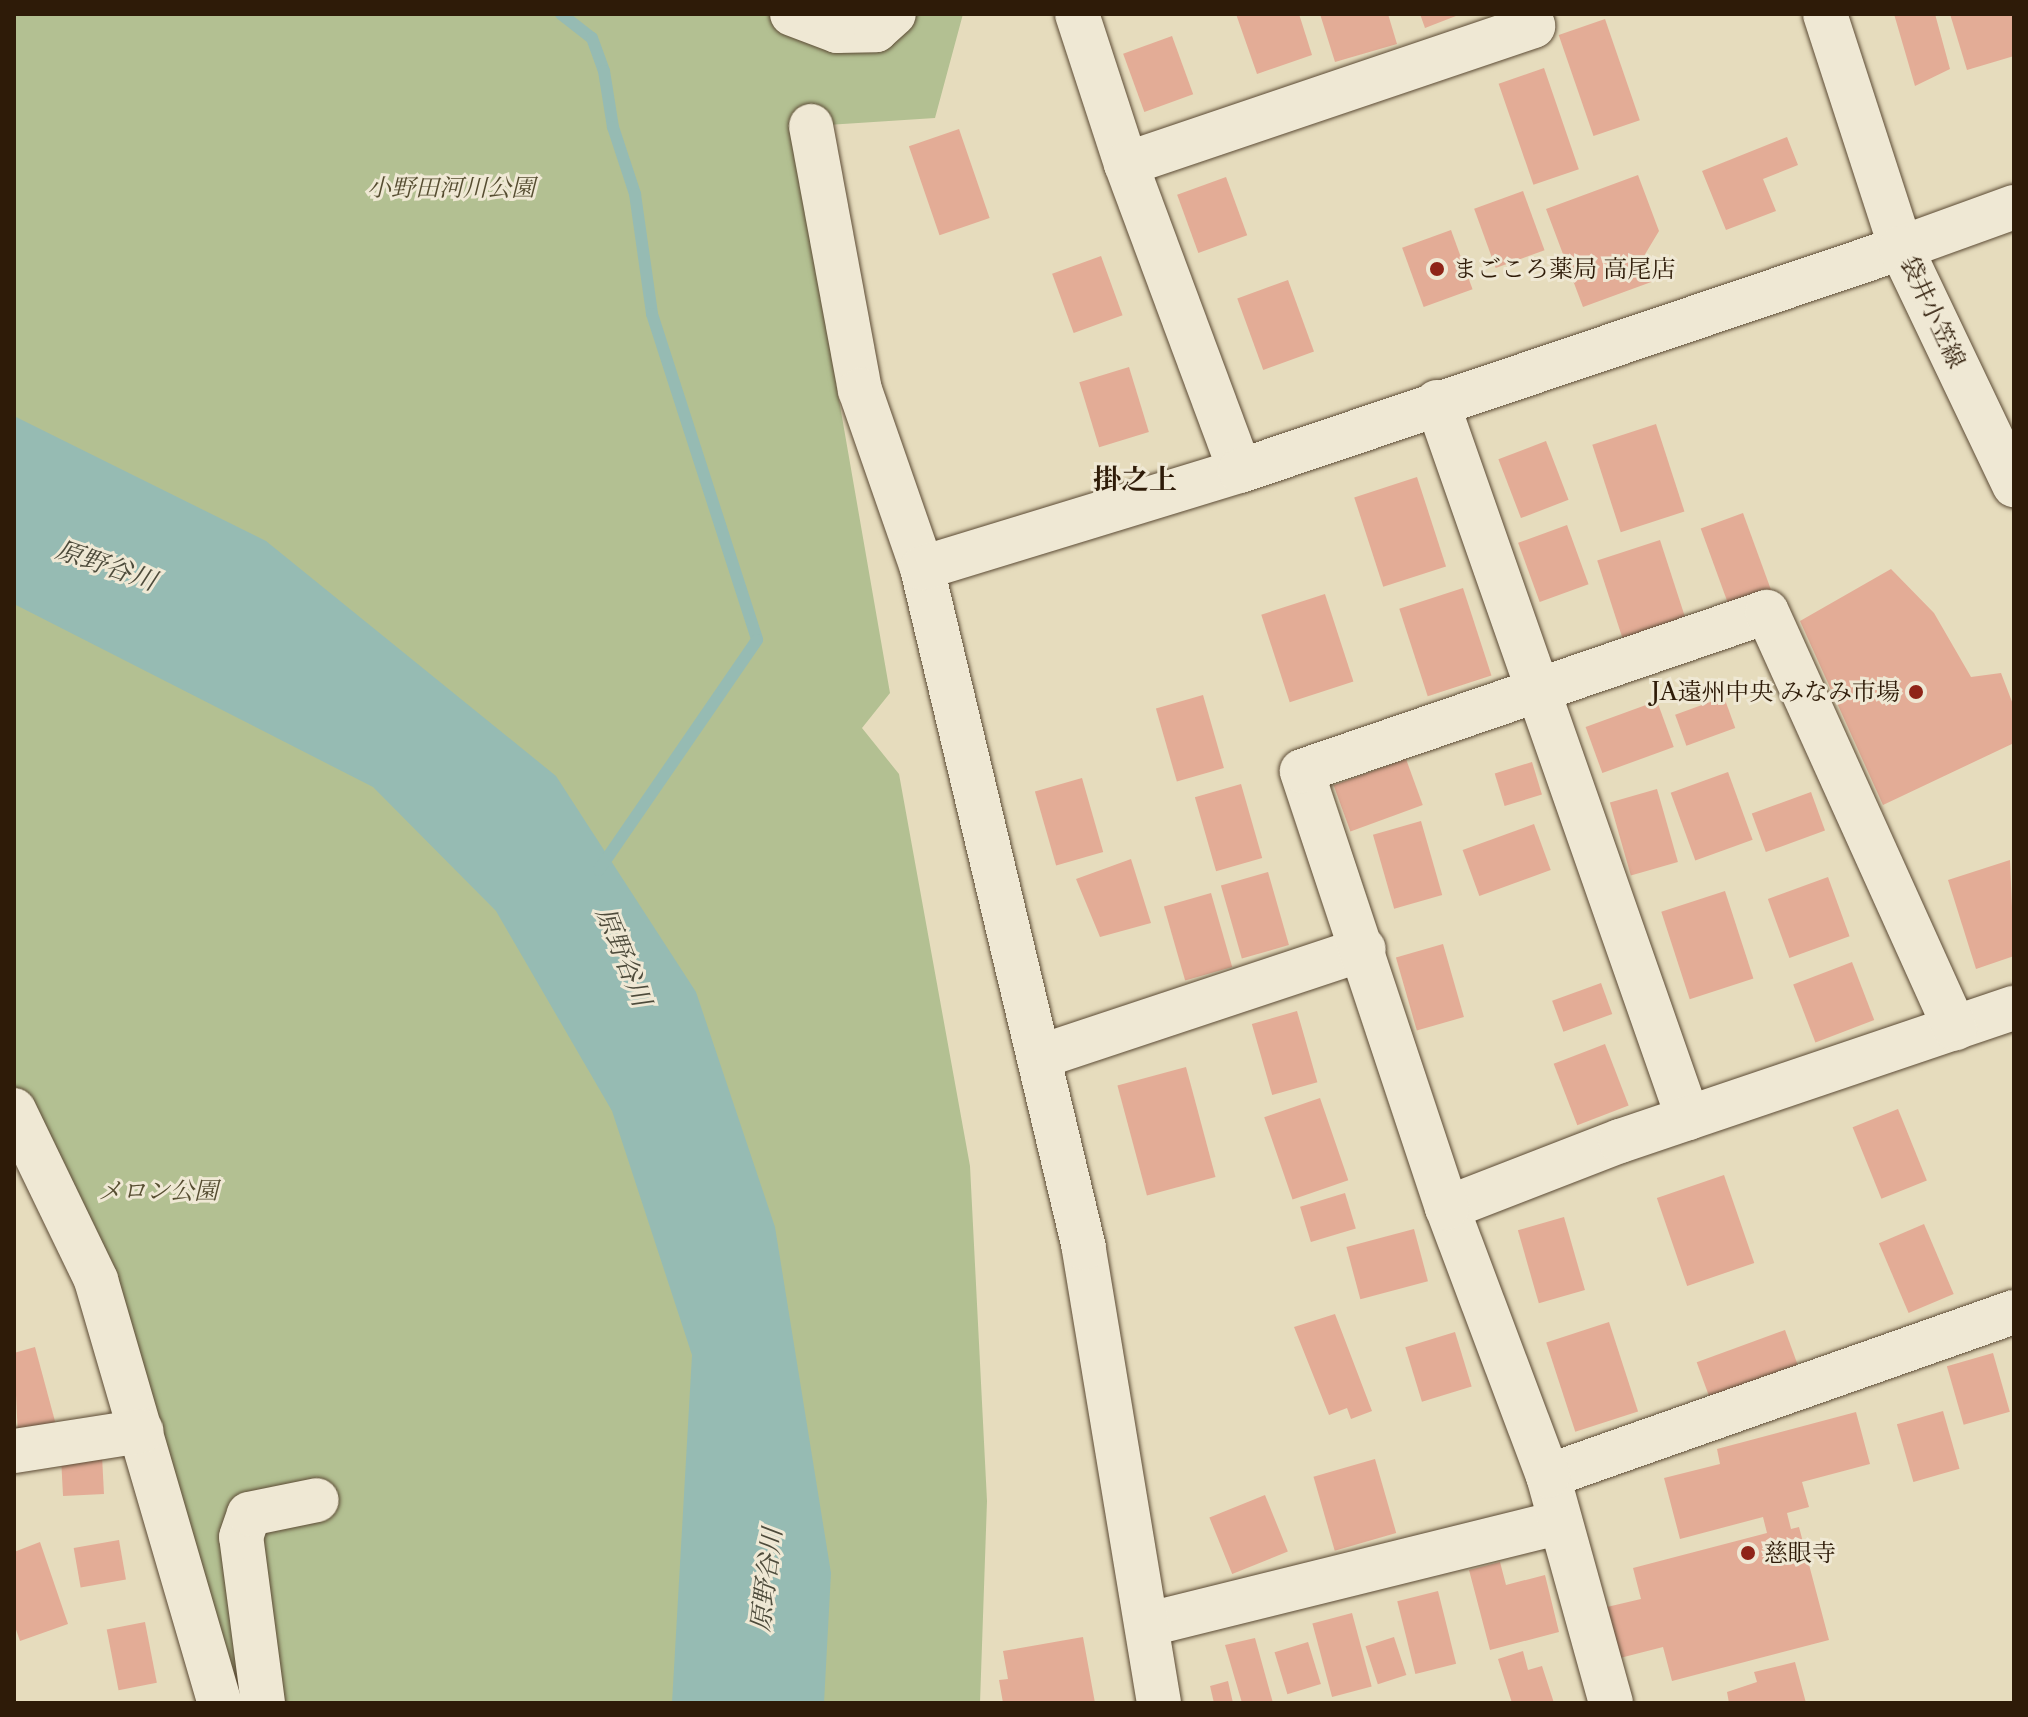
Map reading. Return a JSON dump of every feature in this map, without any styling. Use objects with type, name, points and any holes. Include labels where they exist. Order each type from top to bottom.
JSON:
[{"type":"street","points":[[792,14],[837,31],[876,30],[894,14]]},
{"type":"street","points":[[1077,14],[1126,164],[1240,471]]},
{"type":"street","points":[[1126,164],[1533,26],[1530,14]]},
{"type":"street","points":[[922,568],[1240,471],[1437,402],[1901,248],[1825,14]]},
{"type":"street","points":[[811,126],[860,390],[922,568],[1042,1056],[1084,1248],[1149,1624],[1159,1703]]},
{"type":"street","name":"袋井小笠線","points":[[2014,207],[1901,248],[2014,485]]},
{"type":"street","points":[[1437,402],[1688,1118]]},
{"type":"street","points":[[1611,1703],[1548,1476],[1447,1208],[1364,949],[1302,771],[1767,612],[1955,1028]]},
{"type":"street","points":[[1042,1056],[1364,949]]},
{"type":"street","points":[[1447,1208],[1688,1118],[2014,1008]]},
{"type":"street","points":[[14,1110],[96,1280],[220,1703]]},
{"type":"street","points":[[1548,1476],[2014,1312]]},
{"type":"street","points":[[14,1451],[141,1431]]},
{"type":"street","points":[[263,1703],[241,1537],[249,1514],[317,1500]]},
{"type":"street","points":[[1149,1624],[1560,1522]]},
{"type":"green space","points":[[14,14],[963,14],[935,118],[812,126],[814,256],[890,693],[862,728],[899,774],[970,1166],[987,1501],[980,1703],[212,1703],[14,1085]]},
{"type":"water","name":"原野谷川","points":[[14,416],[266,541],[556,776],[696,992],[775,1227],[831,1573],[824,1703],[672,1703],[692,1355],[612,1111],[496,911],[373,787],[14,604]]},
{"type":"building","points":[[1236,14],[1299,14],[1312,55],[1257,74]]},
{"type":"building","points":[[1320,14],[1388,14],[1397,44],[1335,62]]},
{"type":"building","points":[[1420,14],[1461,14],[1425,28]]},
{"type":"building","points":[[1894,14],[1935,14],[1950,69],[1915,86]]},
{"type":"building","points":[[1950,14],[2014,14],[2014,56],[1967,70]]},
{"type":"building","points":[[1605,19],[1640,120],[1594,136],[1559,35]]},
{"type":"building","points":[[1172,36],[1193,94],[1144,112],[1123,54]]},
{"type":"building","points":[[1544,68],[1579,169],[1533,185],[1499,84]]},
{"type":"building","points":[[959,129],[990,218],[939,235],[909,146]]},
{"type":"building","points":[[1787,137],[1798,165],[1763,179],[1776,211],[1726,230],[1702,171]]},
{"type":"building","points":[[1638,175],[1659,231],[1644,256],[1654,281],[1583,307],[1546,209]]},
{"type":"building","points":[[1226,177],[1247,235],[1198,253],[1177,195]]},
{"type":"building","points":[[1523,191],[1545,250],[1496,268],[1474,209]]},
{"type":"building","name":"まごころ薬局 高尾店","points":[[1451,230],[1473,289],[1424,307],[1402,248]]},
{"type":"building","points":[[1101,256],[1123,315],[1074,333],[1052,274]]},
{"type":"building","points":[[1288,280],[1314,351],[1263,370],[1237,298]]},
{"type":"building","points":[[1129,367],[1149,432],[1099,447],[1079,382]]},
{"type":"building","points":[[1656,424],[1684,511],[1621,532],[1592,445]]},
{"type":"building","points":[[1546,441],[1569,500],[1521,518],[1498,459]]},
{"type":"building","points":[[1417,477],[1446,566],[1383,587],[1354,497]]},
{"type":"building","points":[[1743,513],[1771,590],[1729,605],[1701,528]]},
{"type":"building","points":[[1567,525],[1589,584],[1540,602],[1518,543]]},
{"type":"building","points":[[1660,540],[1688,627],[1626,648],[1597,560]]},
{"type":"building","points":[[1891,569],[1934,613],[1971,677],[2001,673],[2014,707],[2014,743],[1883,805],[1800,621]]},
{"type":"building","points":[[1463,588],[1491,675],[1428,696],[1399,609]]},
{"type":"building","points":[[1325,594],[1353,681],[1290,702],[1261,615]]},
{"type":"building","points":[[1203,695],[1224,768],[1177,782],[1156,709]]},
{"type":"building","points":[[1724,697],[1735,728],[1686,746],[1675,715]]},
{"type":"building","points":[[1657,701],[1674,747],[1602,773],[1586,727]]},
{"type":"building","points":[[1406,759],[1423,805],[1350,831],[1334,785]]},
{"type":"building","points":[[1532,762],[1542,795],[1505,806],[1495,773]]},
{"type":"building","points":[[1728,772],[1753,840],[1695,861],[1671,793]]},
{"type":"building","points":[[1082,778],[1103,852],[1056,866],[1035,792]]},
{"type":"building","points":[[1241,784],[1262,858],[1216,871],[1195,797]]},
{"type":"building","points":[[1657,789],[1678,862],[1631,876],[1610,803]]},
{"type":"building","points":[[1811,792],[1825,831],[1766,852],[1752,814]]},
{"type":"building","points":[[1421,821],[1442,895],[1394,909],[1373,835]]},
{"type":"building","points":[[1534,824],[1551,870],[1479,896],[1463,850]]},
{"type":"building","points":[[1131,859],[1151,923],[1100,937],[1076,879]]},
{"type":"building","points":[[2010,860],[2014,956],[1976,969],[1948,880]]},
{"type":"building","points":[[1268,872],[1289,945],[1242,959],[1221,886]]},
{"type":"building","points":[[1828,877],[1850,936],[1789,958],[1768,899]]},
{"type":"building","points":[[1725,891],[1753,978],[1690,999],[1661,912]]},
{"type":"building","points":[[1211,893],[1232,967],[1185,981],[1164,907]]},
{"type":"building","points":[[1443,944],[1464,1017],[1417,1031],[1396,958]]},
{"type":"building","points":[[1852,962],[1874,1020],[1815,1042],[1793,985]]},
{"type":"building","points":[[1601,983],[1612,1014],[1563,1032],[1552,1001]]},
{"type":"building","points":[[1297,1011],[1317,1082],[1272,1095],[1252,1024]]},
{"type":"building","points":[[1605,1044],[1629,1106],[1577,1125],[1554,1064]]},
{"type":"building","points":[[1186,1067],[1216,1177],[1147,1195],[1117,1085]]},
{"type":"building","points":[[1320,1098],[1348,1180],[1293,1199],[1264,1117]]},
{"type":"building","points":[[1898,1109],[1927,1180],[1881,1199],[1853,1127]]},
{"type":"building","points":[[1724,1175],[1754,1263],[1687,1286],[1657,1198]]},
{"type":"building","points":[[1345,1193],[1356,1228],[1311,1242],[1300,1207]]},
{"type":"building","points":[[1564,1217],[1585,1290],[1539,1303],[1518,1230]]},
{"type":"building","points":[[1924,1224],[1954,1294],[1909,1313],[1879,1243]]},
{"type":"building","points":[[1414,1229],[1428,1281],[1360,1299],[1346,1247]]},
{"type":"building","points":[[1335,1314],[1372,1411],[1351,1419],[1347,1408],[1329,1415],[1294,1327]]},
{"type":"building","points":[[1609,1322],[1638,1411],[1575,1432],[1546,1342]]},
{"type":"building","points":[[1785,1330],[1801,1375],[1713,1407],[1697,1362]]},
{"type":"building","points":[[1455,1332],[1472,1387],[1422,1402],[1405,1347]]},
{"type":"building","points":[[35,1347],[56,1425],[18,1436],[14,1353]]},
{"type":"building","points":[[1993,1353],[2010,1412],[1964,1425],[1947,1366]]},
{"type":"building","points":[[1943,1411],[1960,1469],[1913,1482],[1897,1424]]},
{"type":"building","name":"慈眼寺","points":[[1856,1412],[1870,1464],[1802,1482],[1809,1507],[1787,1513],[1791,1529],[1799,1527],[1829,1640],[1672,1681],[1663,1647],[1620,1658],[1607,1607],[1641,1599],[1633,1568],[1767,1533],[1763,1517],[1680,1539],[1664,1478],[1720,1464],[1717,1449]]},
{"type":"building","points":[[102,1456],[104,1494],[63,1496],[61,1458]]},
{"type":"building","points":[[1375,1459],[1396,1533],[1335,1551],[1313,1477]]},
{"type":"building","points":[[1265,1495],[1288,1552],[1232,1574],[1209,1517]]},
{"type":"building","points":[[119,1540],[126,1579],[81,1587],[74,1548]]},
{"type":"building","points":[[40,1542],[68,1624],[20,1641],[14,1624],[14,1552]]},
{"type":"building","points":[[1500,1562],[1506,1585],[1545,1575],[1559,1632],[1490,1650],[1469,1570]]},
{"type":"building","points":[[1438,1591],[1456,1664],[1415,1674],[1397,1601]]},
{"type":"building","points":[[1352,1613],[1372,1686],[1332,1697],[1312,1624]]},
{"type":"building","points":[[145,1622],[157,1683],[119,1690],[107,1629]]},
{"type":"building","points":[[1083,1637],[1095,1703],[1003,1703],[999,1680],[1008,1679],[1003,1651]]},
{"type":"building","points":[[1394,1637],[1406,1675],[1378,1684],[1365,1646]]},
{"type":"building","points":[[1255,1638],[1273,1703],[1242,1703],[1225,1645]]},
{"type":"building","points":[[1308,1642],[1321,1684],[1287,1694],[1275,1652]]},
{"type":"building","points":[[1523,1651],[1528,1670],[1542,1666],[1554,1703],[1512,1703],[1498,1659]]},
{"type":"building","points":[[1795,1662],[1806,1703],[1729,1703],[1727,1692],[1757,1682],[1754,1672]]},
{"type":"building","points":[[1228,1681],[1233,1703],[1214,1703],[1210,1686]]},
{"type":"waterway","points":[[561,14],[592,38],[604,71],[613,127],[635,194],[652,314],[757,640],[599,870]]},
{"type":"place","name":"まごころ薬局 高尾店","points":[[1437,269]]},
{"type":"place","name":"JA遠州中央 みなみ市場","points":[[1916,692]]},
{"type":"place","name":"慈眼寺","points":[[1748,1553]]},
{"type":"district","name":"掛之上","points":[[1135,479]]},
{"type":"park label","name":"小野田河川公園","points":[[451,188]]},
{"type":"park label","name":"メロン公園","points":[[158,1191]]}]
